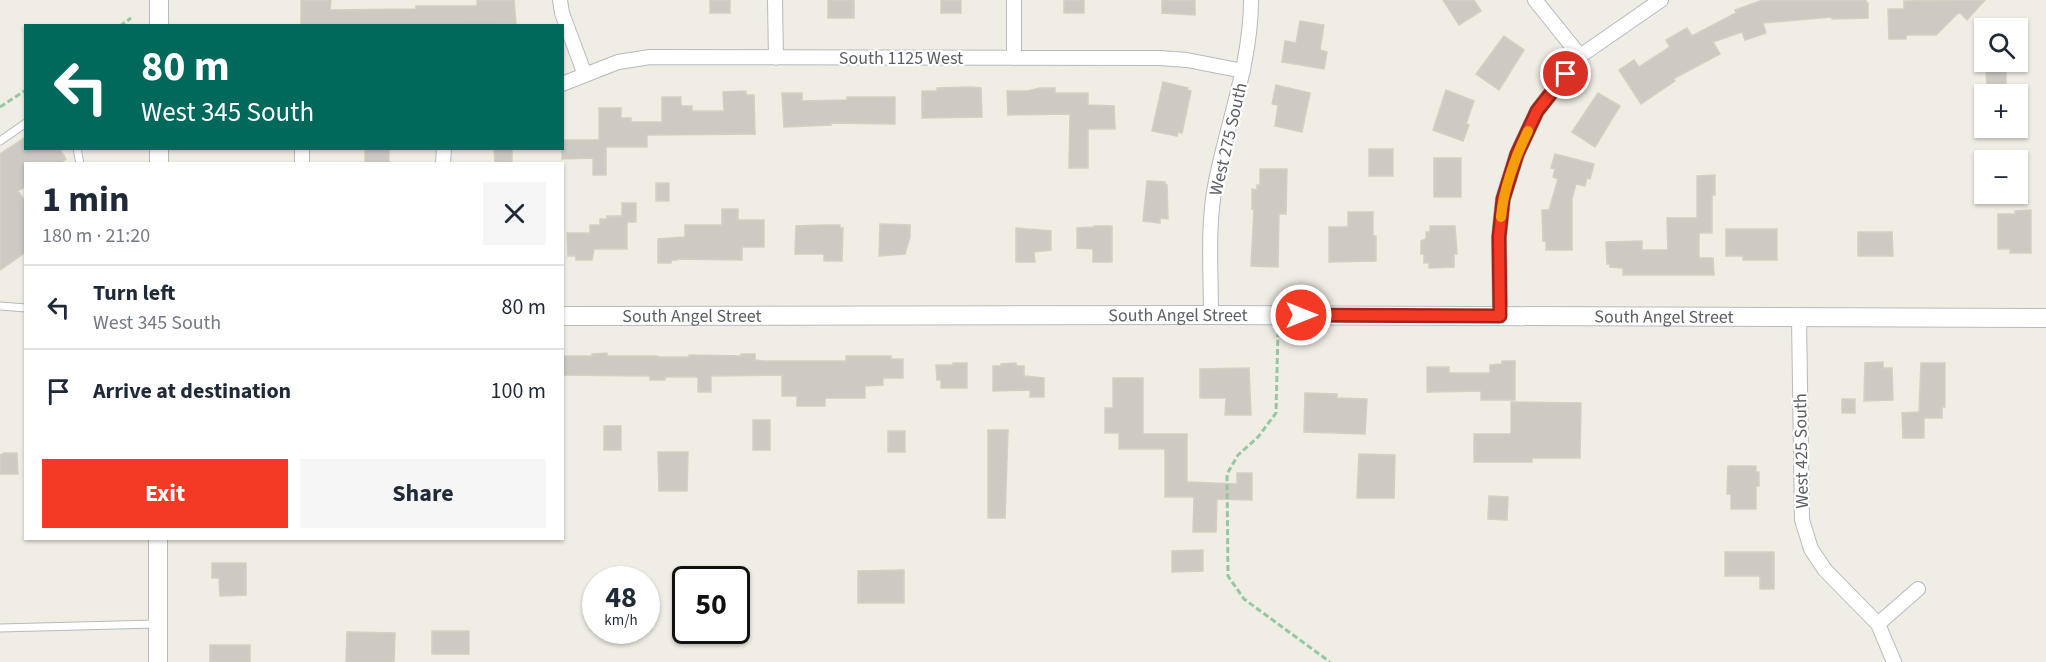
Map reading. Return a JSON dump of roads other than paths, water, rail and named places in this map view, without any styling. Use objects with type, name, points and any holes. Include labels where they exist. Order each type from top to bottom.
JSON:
[{"type":"main road","points":[[159,0],[159,24]]},
{"type":"main road","name":"South Angel Street","points":[[564,316],[1279,315],[2046,318]]},
{"type":"main road","points":[[158,540],[158,662]]},
{"type":"street","points":[[560,0],[562,12],[585,75]]},
{"type":"street","points":[[775,0],[776,58]]},
{"type":"street","points":[[1014,0],[1014,58]]},
{"type":"street","name":"West 275 South","points":[[1210,315],[1211,232],[1215,183],[1243,71],[1251,0]]},
{"type":"street","points":[[1535,0],[1580,56]]},
{"type":"street","points":[[1500,316],[1499,237],[1503,199],[1517,154],[1537,111],[1580,56],[1661,0]]},
{"type":"street","name":"South 1125 West","points":[[564,83],[618,62],[650,57],[1160,58],[1187,60],[1243,71]]},
{"type":"street","name":"West 425 South","points":[[1799,317],[1802,520],[1811,549],[1825,570],[1878,624],[1894,662]]},
{"type":"street","points":[[1878,624],[1918,589]]},
{"type":"lane","points":[[0,141],[24,124]]},
{"type":"lane","points":[[0,306],[24,308]]},
{"type":"lane","points":[[0,628],[158,624]]}]
